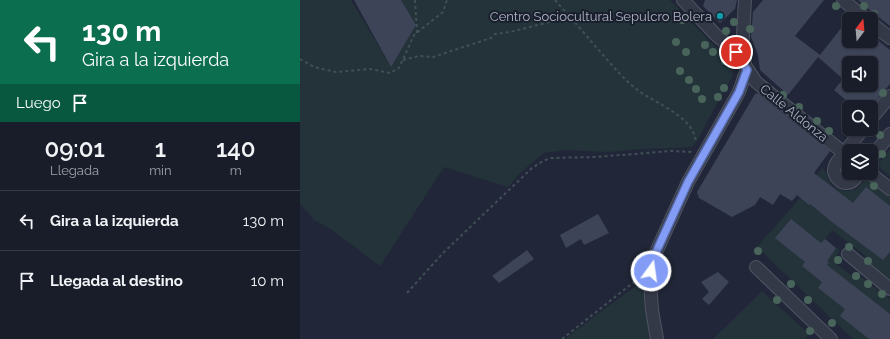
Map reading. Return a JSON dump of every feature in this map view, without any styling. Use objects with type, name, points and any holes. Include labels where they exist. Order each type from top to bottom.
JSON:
[{"type":"street","points":[[657,339],[652,310],[650,281],[652,261],[688,182],[739,92],[747,70],[742,52],[744,6],[753,0]]},
{"type":"street","points":[[843,0],[858,12]]},
{"type":"street","name":"Calle Aldonza","points":[[687,2],[715,34],[736,52],[756,82],[842,151]]},
{"type":"street","points":[[878,29],[890,38]]},
{"type":"street","points":[[878,111],[890,96]]},
{"type":"street","points":[[878,149],[890,134]]},
{"type":"street","points":[[851,144],[857,136]]},
{"type":"street","points":[[842,156],[834,167],[836,177],[842,183],[848,184],[854,180]]},
{"type":"street","points":[[878,179],[890,189]]},
{"type":"street","points":[[848,254],[890,288]]},
{"type":"street","points":[[756,267],[831,339]]},
{"type":"path","points":[[415,0],[417,33]]},
{"type":"path","points":[[300,59],[314,67],[336,72],[370,69],[390,73],[399,68],[414,36],[443,12],[447,0]]},
{"type":"path","points":[[555,0],[617,72],[635,89],[677,114],[690,127],[696,140],[696,146]]},
{"type":"path","points":[[403,60],[419,56],[433,57],[491,38],[495,34],[570,17]]},
{"type":"path","points":[[407,293],[443,253],[532,168],[543,161],[551,158],[596,157],[671,151],[696,152],[697,166]]},
{"type":"path","points":[[562,339],[640,278]]},
{"type":"shaded area","points":[[300,0],[351,0],[391,67],[416,25],[401,0],[670,0],[715,47],[732,59],[734,66],[732,77],[700,136],[692,147],[609,152],[565,150],[544,153],[521,172],[508,187],[444,167],[380,266],[331,229],[314,220],[300,203]]},
{"type":"shaded area","points":[[890,149],[890,176],[879,167],[878,164]]},
{"type":"shaded area","points":[[822,168],[835,188],[842,191],[854,190],[864,180],[869,180],[890,197],[890,281],[869,265],[872,261],[832,230],[825,239],[840,251],[834,259],[836,264],[855,278],[860,276],[890,299],[890,339],[853,339],[757,247],[796,203]]},
{"type":"shaded area","points":[[648,277],[656,339],[565,339],[595,316]]},
{"type":"shaded area","points":[[762,291],[809,334],[805,339],[713,339]]},
{"type":"building","points":[[354,0],[401,0],[416,25],[391,67]]},
{"type":"building","name":"Centro Sociocultural Sepulcro Bolera","points":[[705,0],[737,0],[735,9],[720,23],[703,6]]},
{"type":"building","points":[[763,0],[824,0],[795,36],[820,55],[842,27],[842,48],[878,48],[878,41],[890,50],[890,84],[877,100],[846,100],[834,90],[842,80],[842,92],[878,92],[878,56],[842,56],[842,78],[818,57],[788,95],[760,70],[758,55],[751,37],[753,12]]},
{"type":"building","points":[[858,0],[890,0],[890,26],[878,17],[878,12],[871,11]]},
{"type":"building","points":[[758,93],[830,151],[814,173],[853,203],[866,187],[890,206],[890,252],[883,260],[797,195],[792,201],[780,194],[773,205],[760,197],[755,205],[732,217],[699,198],[697,192],[755,94]]},
{"type":"building","points":[[598,214],[609,233],[584,245],[581,239],[566,248],[560,235]]},
{"type":"building","points":[[791,219],[821,243],[825,239],[836,248],[827,261],[829,262],[827,265],[890,314],[890,339],[869,339],[840,316],[845,309],[818,288],[822,282],[802,266],[805,262],[775,238]]},
{"type":"building","points":[[527,250],[534,259],[499,283],[492,276]]},
{"type":"building","points":[[718,272],[729,282],[709,305],[702,299],[709,292],[701,282]]},
{"type":"place","name":"Centro Sociocultural Sepulcro Bolera","points":[[720,16]]},
{"type":"route","points":[[651,271],[652,261],[688,182],[739,92],[747,70],[736,52]]}]
